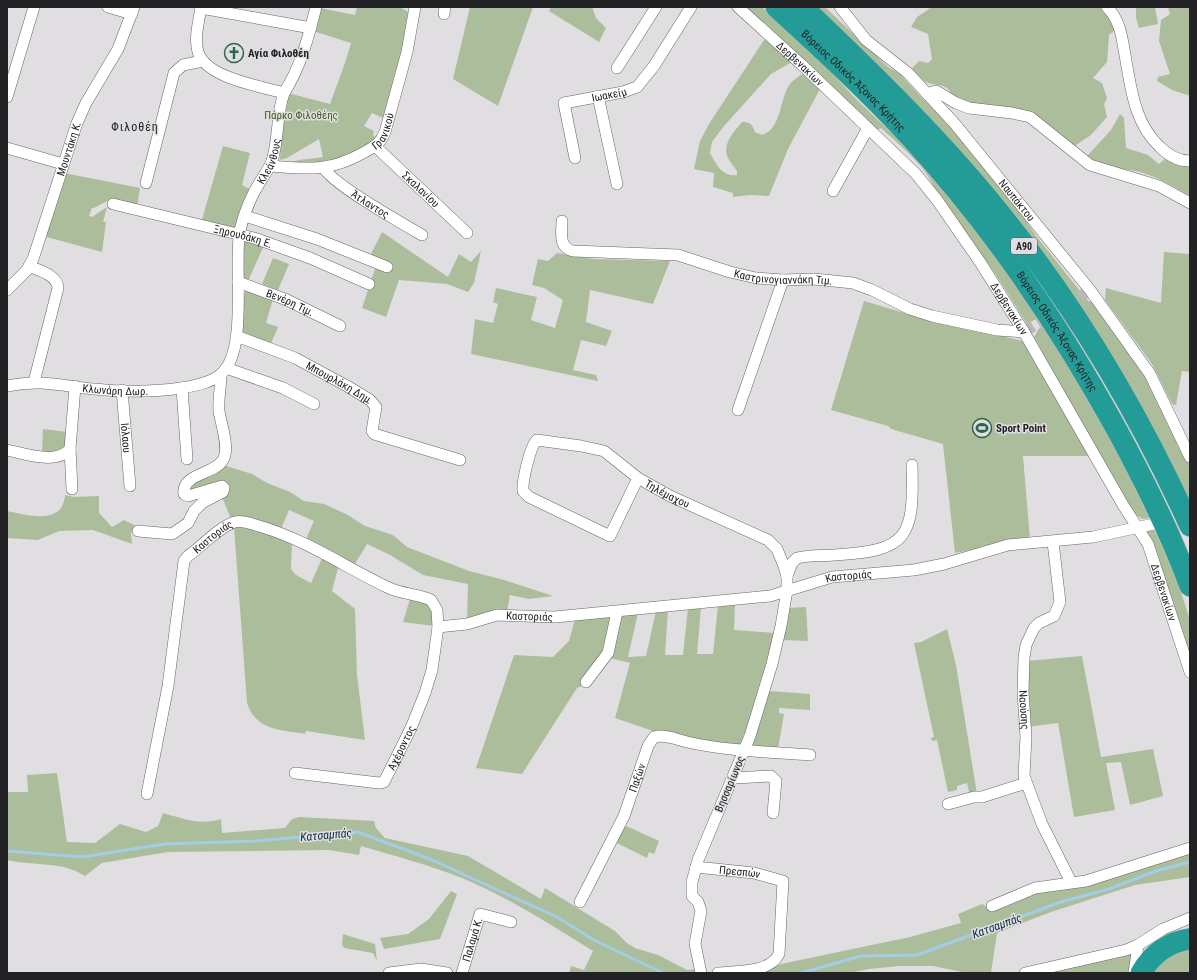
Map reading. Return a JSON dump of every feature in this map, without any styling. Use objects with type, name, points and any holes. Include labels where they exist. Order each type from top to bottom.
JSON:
[{"type":"highway","name":"Βόρειος Οδικός Άξονας Κρήτης","points":[[776,7],[836,62],[910,137],[965,201],[1013,262],[1056,325],[1092,384],[1154,501],[1190,586]]},
{"type":"highway","name":"Βόρειος Οδικός Άξονας Κρήτης","points":[[803,7],[913,114],[971,179],[1012,230],[1072,312],[1110,371],[1148,438],[1190,526]]},
{"type":"highway","points":[[1141,973],[1148,962],[1162,950],[1178,941],[1190,939]]},
{"type":"highway","points":[[1149,973],[1157,962],[1166,954],[1190,945]]},
{"type":"street","points":[[7,97],[34,7]]},
{"type":"street","points":[[108,7],[133,11]]},
{"type":"street","name":"Κλεάνθους","points":[[138,531],[172,534],[188,523],[194,511],[202,503],[223,492],[224,488],[222,486],[188,496],[184,494],[184,490],[185,485],[190,481],[218,466],[224,458],[226,448],[219,409],[223,371],[236,336],[238,253],[240,234],[245,216],[257,186],[270,166],[276,146],[280,108],[284,93],[299,66],[316,7]]},
{"type":"street","name":"Γρανικού","points":[[270,166],[324,168],[346,161],[375,146],[382,139],[408,47],[415,7]]},
{"type":"street","points":[[617,68],[656,7]]},
{"type":"street","name":"Ιωακείμ","points":[[575,158],[564,103],[623,92],[639,85],[651,70],[691,7]]},
{"type":"street","name":"Δερβενακίων","points":[[738,7],[802,65],[903,161],[937,200],[998,288],[1119,499],[1148,544],[1190,672]]},
{"type":"street","name":"Ναυπάκτου","points":[[840,7],[866,40],[900,66],[955,124],[1090,290],[1157,385],[1190,457]]},
{"type":"street","points":[[1106,7],[1116,20],[1121,32],[1134,102],[1140,119],[1147,132],[1164,151],[1172,157],[1190,161]]},
{"type":"street","points":[[284,93],[225,76],[210,68],[202,61],[198,52],[197,41],[201,8],[311,28]]},
{"type":"street","name":"Μουντάκη Κ.","points":[[7,290],[29,266],[81,114],[114,58],[133,11]]},
{"type":"street","points":[[146,183],[174,73],[183,65],[202,61]]},
{"type":"street","points":[[927,94],[936,91],[956,103],[969,108],[1012,113],[1030,117],[1090,165],[1159,186],[1190,203]]},
{"type":"street","points":[[598,96],[617,184]]},
{"type":"street","points":[[833,191],[868,128]]},
{"type":"street","name":"Σκαλανίου","points":[[375,146],[468,233]]},
{"type":"street","points":[[7,148],[63,164]]},
{"type":"street","name":"Άτλαντος","points":[[324,168],[327,174],[351,191],[422,235]]},
{"type":"street","name":"Ξηρουδάκη Ε.","points":[[113,204],[240,234],[289,250],[369,284]]},
{"type":"street","points":[[245,216],[317,239],[387,267]]},
{"type":"street","name":"Καστρινογιαννάκη Τιμ.","points":[[562,221],[562,243],[569,250],[678,255],[730,272],[761,278],[783,280],[814,279],[853,283],[872,290],[910,309],[932,316],[996,330],[1024,332]]},
{"type":"street","points":[[29,266],[52,277],[58,288],[34,382]]},
{"type":"street","points":[[738,410],[783,280]]},
{"type":"street","name":"Βενέρη Τιμ.","points":[[238,282],[288,300],[340,326]]},
{"type":"street","name":"Μπουρλάκη Δημ.","points":[[236,336],[295,358],[362,395],[376,407],[372,431],[374,434],[460,460]]},
{"type":"street","points":[[223,371],[283,388],[314,404]]},
{"type":"street","name":"Κλωνάρη Δωρ.","points":[[7,386],[34,382],[122,390],[182,388],[208,381],[223,371]]},
{"type":"street","points":[[72,489],[70,449],[76,386]]},
{"type":"street","points":[[182,388],[187,459]]},
{"type":"street","name":"Ιόλαου","points":[[122,390],[130,486]]},
{"type":"street","name":"Τηλέμαχου","points":[[638,478],[610,536],[524,494],[523,487],[534,443],[540,440],[599,449],[608,453],[638,478],[686,505],[768,540],[777,549],[787,577]]},
{"type":"street","points":[[7,450],[58,457],[66,454],[70,449]]},
{"type":"street","name":"Τηλέμαχου","points":[[787,592],[787,577],[792,563],[797,558],[872,551],[885,548],[897,542],[904,533],[911,517],[913,496],[912,466]]},
{"type":"street","name":"Καστοριάς","points":[[147,794],[168,686],[184,561],[188,556],[229,525],[236,522],[248,523],[286,535],[308,544],[388,587],[407,594],[431,600],[437,610],[438,627],[467,624],[497,615],[546,617],[617,612],[756,598],[787,592],[832,577],[914,570],[944,564],[1022,542],[1053,542],[1098,536],[1137,526],[1154,524]]},
{"type":"street","name":"Ναούσης","points":[[1053,542],[1060,602],[1054,616],[1040,623],[1034,628],[1026,645],[1024,658],[1023,701],[1026,737],[1024,772],[1026,783],[1042,824],[1071,882]]},
{"type":"street","name":"Βησσαρίωνος","points":[[701,973],[695,944],[701,911],[700,905],[692,896],[692,882],[696,867],[744,751],[776,650],[787,592]]},
{"type":"street","points":[[586,682],[608,653],[617,612]]},
{"type":"street","name":"Αχέροντος","points":[[295,773],[379,783],[384,782],[411,728],[425,693],[432,670],[438,627]]},
{"type":"street","name":"Παξών","points":[[580,902],[624,816],[652,738],[662,736],[712,747],[744,751]]},
{"type":"street","points":[[744,751],[810,755]]},
{"type":"street","points":[[734,778],[775,777],[776,781],[772,813]]},
{"type":"street","points":[[948,804],[974,797],[982,797],[1026,783]]},
{"type":"street","points":[[992,906],[1035,888],[1094,878],[1190,848]]},
{"type":"street","name":"Πρεσπών","points":[[696,867],[754,873],[782,880],[779,954],[777,959],[771,965],[718,973]]},
{"type":"street","name":"Παλαμά Κ.","points":[[462,973],[480,914],[510,922]]},
{"type":"street","points":[[1025,973],[1126,950],[1138,945],[1163,929],[1190,918]]},
{"type":"street","points":[[1134,973],[1138,945]]},
{"type":"street","points":[[389,973],[420,969],[447,973]]},
{"type":"green space","name":"Πάρκο Φιλοθέης","points":[[357,7],[400,7],[408,12],[403,46],[383,118],[372,113],[364,126],[374,131],[373,135],[376,139],[345,156],[334,160],[312,164],[288,163],[323,157],[319,139],[287,158],[280,160],[282,128],[288,93],[330,104],[351,43],[313,31],[320,8],[355,15]]},
{"type":"green space","points":[[470,7],[533,7],[498,106],[453,79]]},
{"type":"green space","points":[[551,7],[592,7],[596,18],[606,28],[599,42],[549,11]]},
{"type":"green space","points":[[746,7],[762,7],[804,43],[854,97],[902,143],[936,180],[1010,276],[1038,318],[1027,324],[996,275],[935,191],[927,174],[912,157],[881,128],[877,130],[806,61]]},
{"type":"green space","points":[[817,7],[825,7],[888,67],[900,74],[922,98],[956,130],[1005,190],[1037,237],[1088,301],[1093,302],[1142,369],[1163,407],[1190,466],[1190,501],[1151,425],[945,138],[898,84]]},
{"type":"green space","points":[[932,7],[1103,7],[1113,21],[1114,31],[1109,35],[1107,62],[1093,78],[1102,83],[1107,98],[1104,104],[1107,117],[1091,135],[1076,145],[1079,152],[1087,156],[1111,130],[1120,114],[1124,118],[1126,148],[1148,155],[1159,164],[1166,158],[1190,165],[1190,196],[1150,175],[1135,171],[1103,167],[1093,163],[1075,151],[1035,117],[1016,110],[970,104],[952,97],[948,89],[945,87],[924,81],[912,68],[919,61],[928,63],[932,59],[928,34],[911,27],[917,17]]},
{"type":"green space","points":[[1136,7],[1155,7],[1158,24],[1139,28],[1136,18]]},
{"type":"green space","points":[[1168,7],[1190,7],[1190,96],[1172,90],[1157,81],[1158,77],[1170,74],[1159,41],[1161,20],[1170,14]]},
{"type":"green space","points":[[766,37],[792,62],[771,74],[724,126],[712,142],[710,153],[723,172],[737,175],[737,171],[726,153],[726,148],[730,138],[742,122],[747,122],[753,127],[755,132],[762,135],[768,132],[777,120],[786,90],[794,80],[802,74],[820,89],[788,149],[769,196],[750,195],[733,197],[733,193],[713,187],[714,173],[694,169],[700,141],[709,124]]},
{"type":"green space","points":[[223,146],[250,153],[242,185],[251,190],[236,230],[201,223]]},
{"type":"green space","points":[[64,173],[140,188],[137,207],[109,200],[92,208],[89,216],[92,217],[107,207],[103,222],[106,222],[102,252],[43,236]]},
{"type":"green space","points":[[382,232],[448,277],[459,254],[471,262],[481,251],[474,283],[468,292],[447,284],[399,280],[386,317],[362,308],[376,266],[390,273],[393,266],[370,256]]},
{"type":"green space","points":[[243,237],[265,243],[249,279],[242,278]]},
{"type":"green space","points":[[1164,252],[1190,254],[1190,372],[1182,371],[1176,405],[1172,404],[1152,364],[1105,300],[1106,288],[1161,303]]},
{"type":"green space","points":[[557,253],[594,259],[670,261],[653,304],[590,290],[586,322],[612,331],[606,346],[581,340],[573,370],[596,375],[598,381],[471,354],[475,319],[493,323],[498,304],[493,302],[496,288],[537,297],[531,320],[555,328],[563,300],[544,288],[532,285],[538,259],[548,261]]},
{"type":"green space","points":[[273,258],[289,264],[278,290],[262,284]]},
{"type":"green space","points":[[246,289],[273,299],[266,323],[278,327],[270,346],[243,335],[243,300]]},
{"type":"green space","name":"Sport Point","points":[[864,301],[918,317],[1023,341],[1091,456],[1023,456],[1030,539],[955,553],[943,444],[891,429],[888,426],[831,410]]},
{"type":"green space","points":[[1041,325],[1057,346],[1125,466],[1149,518],[1143,519],[1131,512],[1034,337]]},
{"type":"green space","points":[[43,429],[67,432],[66,446],[58,453],[42,451]]},
{"type":"green space","points":[[223,465],[252,474],[267,483],[290,492],[304,501],[324,504],[346,514],[365,526],[393,535],[407,547],[469,571],[504,580],[553,596],[529,599],[510,595],[507,611],[467,620],[468,584],[423,575],[390,555],[367,544],[355,564],[306,539],[314,521],[289,510],[281,529],[231,519],[222,497],[190,492],[188,487]]},
{"type":"green space","points":[[65,495],[74,497],[99,496],[99,513],[112,527],[124,520],[136,526],[131,533],[132,544],[93,530],[59,531],[38,540],[7,538],[7,511],[34,516],[51,515],[58,511],[63,505]]},
{"type":"green space","points":[[234,527],[245,527],[292,541],[291,569],[296,575],[311,583],[323,556],[339,564],[332,591],[355,609],[357,675],[365,740],[306,731],[305,734],[278,730],[263,724],[256,719],[251,712],[247,703]]},
{"type":"green space","points":[[1153,527],[1176,577],[1190,620],[1190,664],[1150,544],[1147,529]]},
{"type":"green space","points":[[410,599],[431,605],[434,626],[403,622]]},
{"type":"green space","points":[[735,603],[734,630],[775,633],[742,745],[738,746],[656,732],[615,718],[630,663],[610,658],[620,615],[638,613],[628,657],[646,656],[656,611],[668,610],[665,655],[683,655],[688,608],[701,607],[697,654],[713,654],[718,605]]},
{"type":"green space","points":[[806,607],[808,641],[782,640],[789,608]]},
{"type":"green space","points":[[612,617],[605,651],[582,686],[577,688],[522,774],[476,768],[514,655],[553,657],[569,641],[575,619]]},
{"type":"green space","points":[[947,629],[956,665],[977,794],[970,796],[967,783],[957,786],[957,790],[948,792],[937,740],[932,741],[931,738],[934,737],[914,643],[921,642]]},
{"type":"green space","points":[[1082,656],[1101,757],[1153,749],[1163,796],[1130,805],[1121,762],[1106,763],[1115,810],[1074,817],[1058,723],[1027,727],[1027,661]]},
{"type":"green space","points":[[769,691],[810,694],[810,710],[779,708],[779,713],[784,714],[778,749],[751,746]]},
{"type":"green space","points":[[57,773],[67,842],[95,843],[120,824],[146,832],[158,826],[163,813],[184,819],[206,822],[221,819],[222,833],[285,828],[292,819],[300,817],[374,821],[376,828],[385,838],[468,856],[541,899],[545,888],[615,931],[627,943],[635,948],[658,955],[687,970],[696,969],[697,973],[569,973],[571,966],[584,970],[593,951],[529,912],[462,878],[361,846],[359,855],[329,850],[168,852],[102,863],[85,876],[67,868],[7,860],[7,792],[28,792],[27,775]]},
{"type":"green space","points":[[624,825],[659,841],[654,854],[649,852],[647,858],[615,842]]},
{"type":"green space","points":[[1190,851],[1190,877],[1135,885],[1051,912],[997,933],[991,973],[967,973],[933,966],[900,966],[869,969],[849,973],[746,973],[765,970],[781,964],[910,937],[961,923],[958,914],[982,904],[989,908],[1023,894]]},
{"type":"green space","points":[[451,891],[457,894],[440,939],[384,949],[380,938],[408,934],[429,919]]},
{"type":"green space","points":[[343,934],[375,944],[377,961],[373,953],[344,948],[342,944]]},
{"type":"green space","points":[[1134,950],[1128,973],[1056,973],[1055,969]]},
{"type":"green space","points":[[1190,950],[1190,973],[1154,973],[1161,964],[1169,958]]},
{"type":"waterway","name":"Κατσαμπάς","points":[[7,851],[82,857],[165,844],[256,841],[358,832],[430,859],[557,917],[594,940],[663,973]]},
{"type":"waterway","name":"Κατσαμπάς","points":[[801,973],[861,956],[917,955],[1061,902],[1109,889],[1156,871],[1190,862]]},
{"type":"tunnel","points":[[1024,332],[1090,290]]},
{"type":"place","name":"Αγία Φιλοθέη","points":[[234,53]]},
{"type":"place","name":"Sport Point","points":[[982,428]]},
{"type":"district","name":"Φιλοθέη","points":[[135,127]]}]
